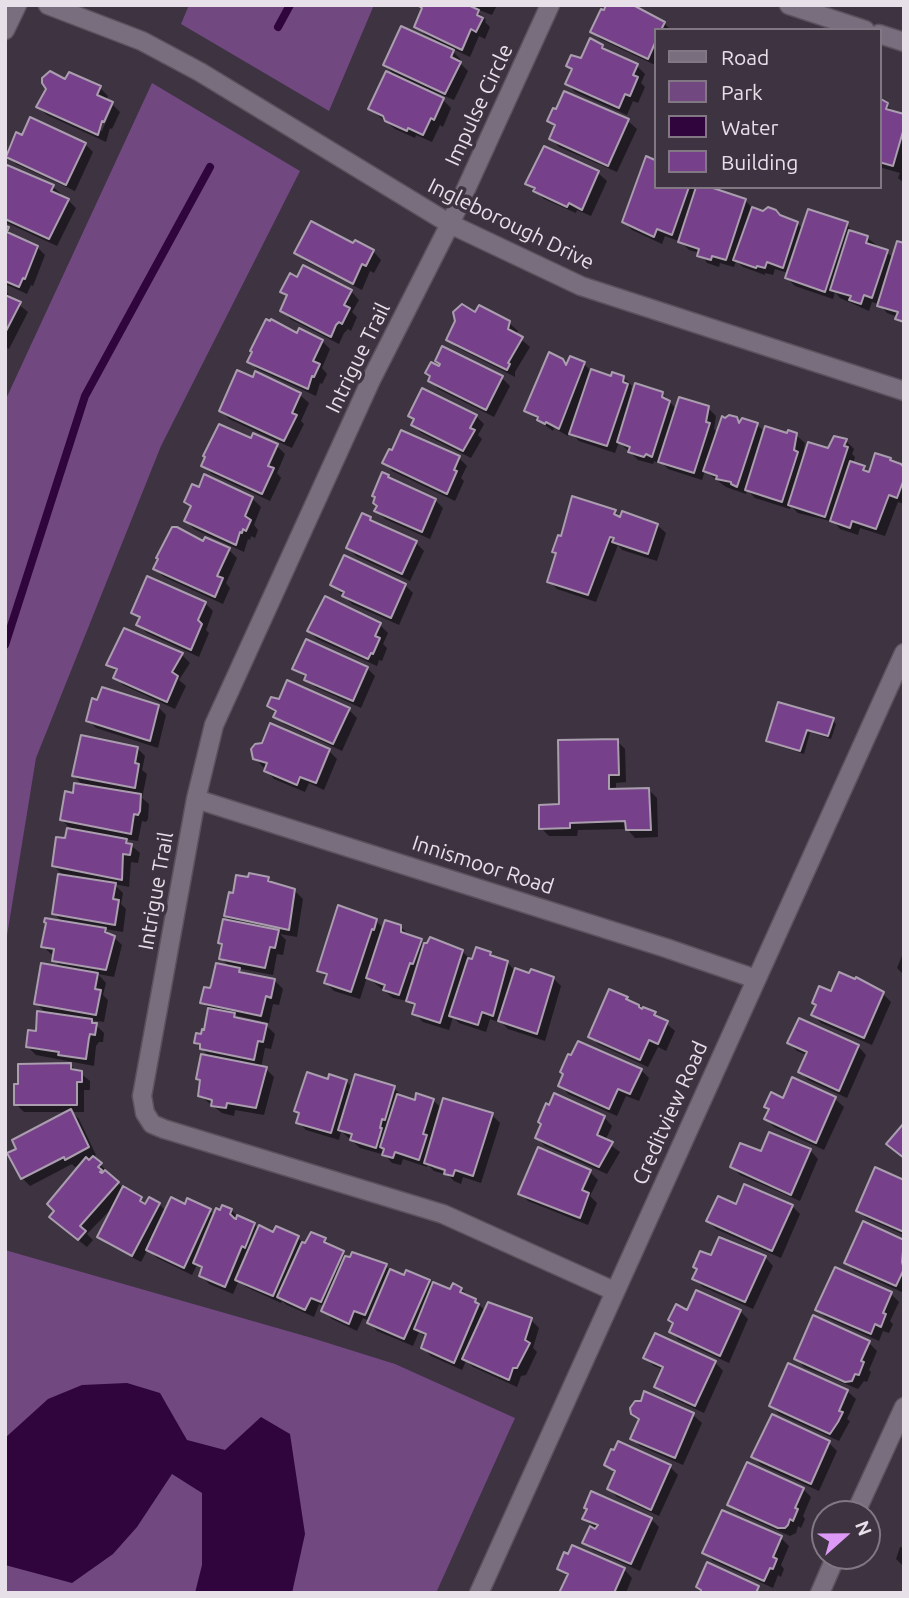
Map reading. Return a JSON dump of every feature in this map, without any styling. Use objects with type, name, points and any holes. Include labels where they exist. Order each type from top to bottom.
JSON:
[{"type":"street","points":[[5,30],[17,5]]},
{"type":"street","name":"Ingleborough Drive","points":[[48,5],[142,41],[200,72],[450,225],[581,286],[904,391]]},
{"type":"street","name":"Impulse Circle","points":[[450,225],[550,5]]},
{"type":"street","points":[[789,5],[859,28]]},
{"type":"street","points":[[881,35],[904,42]]},
{"type":"street","name":"Intrigue Trail","points":[[450,225],[371,380],[214,725],[195,799],[142,1096],[145,1113],[152,1124],[443,1214],[614,1292]]},
{"type":"street","name":"Creditview Road","points":[[479,1593],[904,653]]},
{"type":"street","name":"Innismoor Road","points":[[195,799],[756,979]]},
{"type":"street","points":[[861,1500],[904,1407]]},
{"type":"street","points":[[820,1593],[830,1570]]},
{"type":"green space","points":[[189,5],[374,5],[329,111],[181,24]]},
{"type":"green space","points":[[152,83],[300,171],[161,446],[36,758],[5,948],[5,401]]},
{"type":"green space","points":[[5,1250],[395,1364],[515,1418],[436,1593],[5,1593]]},
{"type":"water","points":[[127,1383],[160,1393],[187,1440],[225,1450],[261,1417],[290,1434],[305,1534],[292,1593],[195,1593],[202,1565],[202,1493],[172,1474],[137,1527],[113,1554],[72,1583],[5,1565],[5,1438],[48,1399],[82,1385]]},
{"type":"building","points":[[417,5],[468,5],[479,10],[477,15],[483,18],[476,32],[471,29],[462,50],[414,27],[422,8]]},
{"type":"building","points":[[606,5],[633,5],[665,22],[662,28],[654,28],[654,45],[648,59],[590,32],[601,9],[604,10]]},
{"type":"building","points":[[401,26],[454,50],[451,57],[461,62],[445,94],[383,65]]},
{"type":"building","points":[[590,38],[603,45],[602,48],[638,64],[633,75],[638,77],[630,96],[625,94],[619,108],[565,84],[572,69],[566,66],[571,55],[581,58]]},
{"type":"building","points":[[50,71],[65,79],[69,72],[101,86],[97,95],[113,102],[104,122],[102,121],[98,135],[36,107],[46,89],[42,78]]},
{"type":"building","points":[[386,71],[444,98],[434,120],[431,118],[423,135],[385,121],[383,116],[368,109]]},
{"type":"building","points":[[564,91],[629,119],[608,166],[549,139],[555,125],[547,121]]},
{"type":"building","points":[[881,99],[888,103],[886,109],[904,114],[904,128],[893,166],[881,163]]},
{"type":"building","points":[[30,117],[86,143],[66,185],[6,157],[16,132],[22,135]]},
{"type":"building","points":[[544,146],[599,171],[582,210],[569,203],[567,207],[533,191],[535,188],[525,184]]},
{"type":"building","points":[[646,156],[654,160],[654,189],[688,189],[672,235],[657,229],[654,237],[622,222]]},
{"type":"building","points":[[7,165],[54,185],[51,191],[69,199],[49,239],[5,219]]},
{"type":"building","points":[[695,189],[716,189],[746,199],[726,260],[697,256],[699,249],[678,242]]},
{"type":"building","points":[[752,207],[763,211],[768,207],[798,222],[783,268],[767,262],[765,268],[756,268],[733,260]]},
{"type":"building","points":[[808,209],[848,222],[825,292],[785,278]]},
{"type":"building","points":[[311,221],[353,243],[355,240],[374,250],[366,266],[362,264],[353,284],[294,253]]},
{"type":"building","points":[[5,226],[9,227],[7,232],[38,246],[19,287],[5,281]]},
{"type":"building","points":[[849,230],[868,236],[866,243],[888,250],[872,298],[864,295],[861,304],[849,300],[851,296],[830,290]]},
{"type":"building","points":[[897,241],[904,243],[904,322],[895,319],[898,312],[877,306]]},
{"type":"building","points":[[303,265],[352,290],[344,305],[350,308],[342,324],[339,322],[336,325],[331,337],[280,311],[287,295],[280,292],[290,273],[297,277]]},
{"type":"building","points":[[5,295],[21,302],[5,333]]},
{"type":"building","points":[[462,304],[475,312],[479,305],[510,321],[508,329],[523,337],[508,363],[510,364],[507,370],[446,340],[455,321],[453,312]]},
{"type":"building","points":[[266,319],[297,333],[299,328],[323,340],[313,361],[320,364],[308,389],[247,362]]},
{"type":"building","points":[[442,346],[503,376],[486,410],[428,381],[430,376],[425,373],[431,362],[439,366],[435,361]]},
{"type":"building","points":[[549,352],[563,359],[566,365],[570,356],[585,362],[559,429],[524,411]]},
{"type":"building","points":[[591,369],[611,376],[612,372],[624,376],[623,382],[628,384],[607,446],[569,434]]},
{"type":"building","points":[[237,370],[253,377],[255,371],[301,393],[292,413],[297,415],[284,441],[219,411]]},
{"type":"building","points":[[635,383],[663,392],[662,397],[670,401],[652,457],[628,452],[630,447],[617,442]]},
{"type":"building","points":[[422,388],[477,415],[470,428],[475,430],[463,451],[411,425],[414,419],[408,416]]},
{"type":"building","points":[[679,397],[709,406],[706,422],[710,423],[694,473],[658,462]]},
{"type":"building","points":[[729,415],[737,417],[739,423],[742,418],[758,423],[737,487],[703,471],[722,416],[725,418]]},
{"type":"building","points":[[219,424],[251,438],[253,433],[278,444],[268,466],[274,468],[262,494],[201,466],[205,457],[203,456]]},
{"type":"building","points":[[765,426],[787,433],[788,430],[797,433],[794,450],[798,452],[782,502],[745,490]]},
{"type":"building","points":[[401,430],[460,456],[447,494],[382,463],[389,449],[392,450]]},
{"type":"building","points":[[834,436],[847,439],[844,446],[848,447],[825,517],[788,505],[808,442],[828,448]]},
{"type":"building","points":[[875,453],[891,458],[890,460],[904,468],[904,479],[897,498],[889,495],[876,529],[852,521],[850,528],[830,521],[850,461],[865,466],[863,470],[869,472]]},
{"type":"building","points":[[382,472],[436,499],[422,532],[374,511],[377,506],[373,503],[375,497],[372,496]]},
{"type":"building","points":[[204,474],[253,497],[245,516],[251,520],[246,531],[243,529],[242,533],[240,532],[236,545],[184,521],[191,506],[184,502],[192,484],[199,487]]},
{"type":"building","points":[[572,496],[616,510],[614,514],[620,517],[622,511],[658,524],[648,554],[612,542],[614,538],[610,537],[588,595],[547,582],[556,553],[552,552],[558,535],[561,536]]},
{"type":"building","points":[[362,513],[371,517],[370,520],[417,541],[402,574],[346,548]]},
{"type":"building","points":[[172,527],[203,541],[205,537],[230,548],[217,576],[223,578],[215,597],[153,569]]},
{"type":"building","points":[[344,555],[406,584],[391,618],[342,596],[344,592],[330,585]]},
{"type":"building","points":[[147,576],[206,602],[198,620],[202,624],[191,650],[136,625],[140,617],[131,613]]},
{"type":"building","points":[[325,596],[381,623],[375,636],[380,638],[368,659],[307,631]]},
{"type":"building","points":[[124,628],[183,653],[172,672],[178,676],[167,702],[113,678],[117,669],[106,665]]},
{"type":"building","points":[[306,639],[368,667],[353,701],[304,680],[306,675],[292,669]]},
{"type":"building","points":[[287,680],[350,708],[333,744],[273,717],[276,711],[267,706],[271,697],[279,699]]},
{"type":"building","points":[[102,687],[159,705],[150,741],[86,721],[92,698],[97,700]]},
{"type":"building","points":[[778,702],[834,718],[828,736],[807,730],[800,751],[766,741]]},
{"type":"building","points":[[270,723],[330,749],[316,783],[300,777],[297,785],[264,771],[267,763],[253,759],[251,749],[255,744],[262,743]]},
{"type":"building","points":[[81,735],[138,747],[135,763],[139,764],[135,788],[72,776]]},
{"type":"building","points":[[618,739],[619,775],[609,775],[609,789],[649,788],[651,830],[626,830],[625,821],[570,823],[570,828],[539,829],[539,805],[559,804],[558,740]]},
{"type":"building","points":[[74,783],[141,794],[140,811],[138,815],[134,814],[131,834],[60,820],[65,791],[73,793]]},
{"type":"building","points":[[67,828],[127,839],[126,843],[132,844],[130,855],[123,854],[122,880],[52,866],[56,837],[65,838]]},
{"type":"building","points":[[249,873],[269,877],[268,881],[295,889],[289,930],[224,916],[229,892],[233,893],[236,875],[248,877]]},
{"type":"building","points":[[58,874],[116,883],[113,899],[119,900],[115,925],[52,914]]},
{"type":"building","points":[[338,905],[377,919],[351,992],[324,983],[327,974],[317,971]]},
{"type":"building","points":[[45,918],[106,928],[105,932],[115,936],[106,970],[52,961],[54,949],[41,947]]},
{"type":"building","points":[[223,919],[279,930],[275,948],[270,947],[265,968],[219,959],[222,944],[218,943]]},
{"type":"building","points":[[385,920],[401,925],[401,932],[422,939],[399,995],[383,990],[385,985],[366,978]]},
{"type":"building","points":[[430,937],[463,950],[440,1023],[412,1014],[415,1004],[406,1001],[424,943],[427,943]]},
{"type":"building","points":[[476,947],[508,961],[493,1016],[482,1012],[478,1025],[449,1016],[468,958],[472,959]]},
{"type":"building","points":[[41,963],[98,973],[95,989],[101,990],[96,1015],[34,1004]]},
{"type":"building","points":[[216,963],[240,968],[239,972],[275,979],[271,998],[266,996],[261,1016],[200,1003],[204,987],[210,988]]},
{"type":"building","points":[[515,968],[529,973],[531,969],[554,977],[537,1034],[498,1021]]},
{"type":"building","points":[[839,972],[855,979],[856,977],[884,992],[864,1038],[811,1015],[816,1005],[812,1003],[819,986],[831,991]]},
{"type":"building","points":[[609,989],[628,997],[626,999],[642,1009],[643,1007],[656,1012],[654,1015],[668,1021],[658,1044],[649,1040],[640,1060],[588,1037]]},
{"type":"building","points":[[208,1008],[235,1013],[234,1017],[267,1024],[263,1042],[258,1041],[254,1060],[200,1049],[200,1044],[194,1043],[196,1033],[201,1034],[202,1029],[204,1030]]},
{"type":"building","points":[[37,1011],[92,1019],[92,1023],[97,1023],[95,1035],[90,1034],[86,1059],[26,1047],[28,1030],[36,1031]]},
{"type":"building","points":[[799,1018],[859,1045],[839,1091],[798,1072],[807,1052],[787,1043]]},
{"type":"building","points":[[578,1041],[642,1069],[630,1094],[618,1089],[609,1109],[558,1086],[563,1074],[560,1072],[568,1054],[571,1055]]},
{"type":"building","points":[[201,1054],[267,1067],[256,1108],[227,1103],[226,1108],[211,1106],[212,1100],[198,1096],[200,1080],[196,1079]]},
{"type":"building","points":[[71,1063],[71,1069],[82,1071],[82,1082],[77,1082],[77,1105],[14,1105],[18,1064]]},
{"type":"building","points":[[307,1072],[328,1079],[329,1074],[347,1080],[331,1133],[296,1123],[299,1113],[294,1111]]},
{"type":"building","points":[[355,1074],[395,1086],[385,1120],[382,1119],[376,1148],[350,1140],[352,1134],[338,1130]]},
{"type":"building","points":[[792,1077],[836,1097],[816,1143],[764,1119],[769,1109],[764,1107],[771,1092],[783,1098]]},
{"type":"building","points":[[416,1093],[434,1099],[423,1134],[427,1135],[419,1160],[395,1152],[393,1158],[382,1155],[384,1149],[380,1147],[397,1094],[415,1100]]},
{"type":"building","points":[[554,1093],[605,1116],[597,1135],[613,1142],[599,1167],[535,1138],[546,1103],[549,1105]]},
{"type":"building","points":[[443,1098],[493,1113],[473,1176],[455,1170],[453,1176],[444,1174],[445,1170],[424,1163]]},
{"type":"building","points":[[71,1109],[89,1147],[21,1179],[7,1153],[16,1149],[12,1140]]},
{"type":"building","points":[[904,1123],[904,1158],[886,1144]]},
{"type":"building","points":[[769,1132],[811,1149],[791,1195],[730,1167],[740,1143],[761,1151]]},
{"type":"building","points":[[538,1147],[591,1170],[582,1190],[589,1193],[580,1218],[518,1194]]},
{"type":"building","points":[[93,1156],[102,1163],[98,1167],[102,1170],[100,1172],[105,1170],[119,1182],[80,1226],[86,1231],[78,1240],[49,1217],[54,1211],[47,1204],[86,1157],[89,1160]]},
{"type":"building","points":[[875,1167],[904,1180],[904,1232],[856,1211]]},
{"type":"building","points":[[744,1184],[793,1205],[772,1251],[706,1221],[718,1196],[736,1204]]},
{"type":"building","points":[[123,1186],[142,1197],[140,1201],[145,1204],[149,1197],[160,1203],[132,1256],[97,1237]]},
{"type":"building","points":[[171,1197],[185,1204],[187,1198],[211,1209],[184,1268],[146,1250]]},
{"type":"building","points":[[222,1205],[232,1209],[230,1214],[234,1218],[236,1219],[237,1215],[255,1223],[225,1287],[199,1276],[202,1267],[193,1263],[216,1208],[220,1210]]},
{"type":"building","points":[[863,1221],[904,1240],[904,1269],[896,1286],[844,1263]]},
{"type":"building","points":[[259,1225],[273,1232],[276,1226],[299,1236],[273,1296],[235,1280]]},
{"type":"building","points":[[311,1232],[326,1238],[324,1242],[344,1251],[321,1302],[311,1298],[305,1310],[277,1297],[302,1242],[305,1243]]},
{"type":"building","points":[[719,1237],[766,1256],[745,1302],[692,1279],[697,1269],[693,1267],[700,1251],[711,1255]]},
{"type":"building","points":[[352,1252],[387,1264],[365,1315],[354,1311],[349,1324],[321,1311],[345,1256],[350,1257]]},
{"type":"building","points":[[835,1267],[892,1292],[883,1313],[886,1314],[881,1327],[875,1324],[871,1334],[815,1310]]},
{"type":"building","points":[[390,1269],[404,1275],[406,1270],[430,1280],[404,1339],[367,1323]]},
{"type":"building","points":[[433,1282],[450,1289],[453,1283],[462,1288],[460,1292],[476,1299],[475,1302],[479,1304],[454,1363],[421,1348],[426,1334],[414,1329]]},
{"type":"building","points":[[696,1290],[741,1310],[720,1356],[669,1332],[673,1323],[668,1320],[676,1304],[687,1310]]},
{"type":"building","points":[[488,1302],[532,1318],[525,1340],[530,1343],[517,1368],[513,1368],[509,1380],[462,1359]]},
{"type":"building","points":[[813,1315],[870,1341],[861,1361],[864,1362],[859,1375],[855,1374],[852,1381],[845,1382],[794,1359]]},
{"type":"building","points":[[655,1333],[716,1361],[695,1406],[654,1387],[663,1367],[643,1358]]},
{"type":"building","points":[[788,1363],[848,1390],[839,1411],[843,1412],[830,1434],[769,1406]]},
{"type":"building","points":[[644,1391],[694,1413],[675,1458],[630,1439],[639,1419],[631,1414],[630,1408],[635,1401],[641,1401]]},
{"type":"building","points":[[772,1414],[830,1441],[811,1484],[751,1457]]},
{"type":"building","points":[[618,1441],[671,1465],[651,1510],[607,1489],[615,1471],[604,1465]]},
{"type":"building","points":[[747,1462],[804,1488],[795,1508],[798,1509],[793,1521],[790,1519],[785,1528],[778,1528],[727,1505]]},
{"type":"building","points":[[591,1491],[652,1518],[631,1564],[582,1543],[590,1526],[595,1529],[598,1525],[582,1519]]},
{"type":"building","points":[[722,1510],[782,1536],[773,1557],[777,1559],[773,1569],[770,1568],[764,1581],[702,1553]]},
{"type":"building","points":[[572,1545],[625,1568],[614,1593],[559,1593],[568,1574],[557,1569],[564,1552],[568,1554]]},
{"type":"building","points":[[707,1562],[759,1586],[756,1593],[700,1593],[701,1590],[696,1587]]},
{"type":"waterway","points":[[278,27],[290,5]]},
{"type":"waterway","points":[[5,645],[85,396],[210,167]]}]
